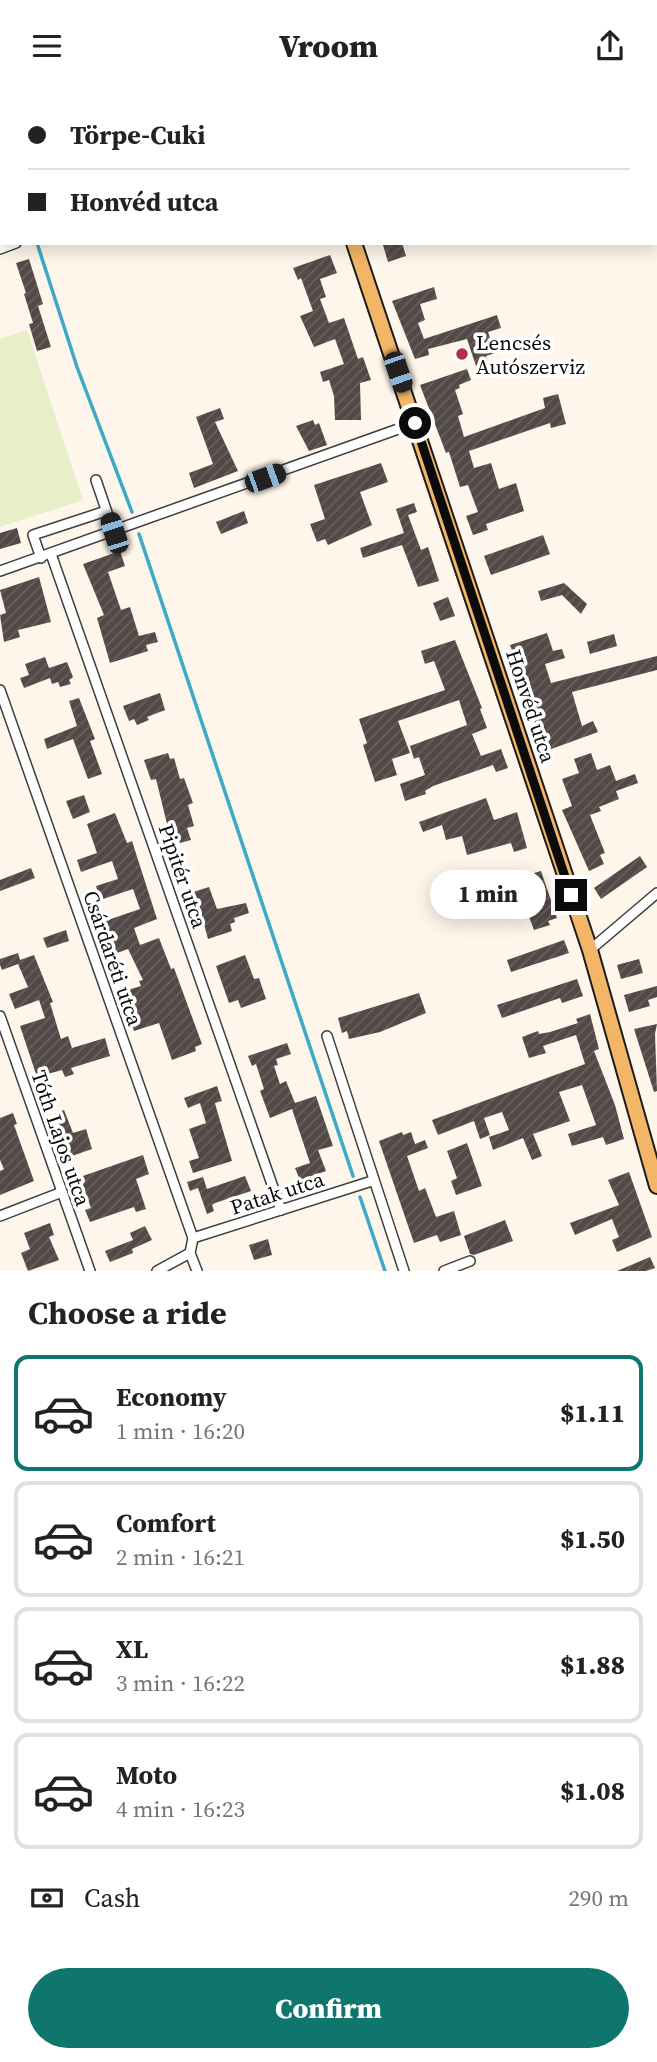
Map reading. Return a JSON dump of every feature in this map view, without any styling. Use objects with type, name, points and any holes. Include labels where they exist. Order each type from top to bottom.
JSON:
[{"type":"main road","name":"Honvéd utca","points":[[355,245],[590,950],[657,1186]]},
{"type":"street","points":[[0,571],[114,533],[415,423]]},
{"type":"street","points":[[96,480],[114,533]]},
{"type":"street","points":[[41,558],[33,535],[106,511]]},
{"type":"street","name":"Pipitér utca","points":[[51,554],[281,1210]]},
{"type":"street","name":"Csárdaréti utca","points":[[0,691],[193,1238]]},
{"type":"street","points":[[590,950],[657,893]]},
{"type":"street","name":"Tóth Lajos utca","points":[[0,1016],[90,1271]]},
{"type":"street","points":[[327,1036],[372,1181],[404,1271]]},
{"type":"street","name":"Patak utca","points":[[193,1238],[372,1181]]},
{"type":"street","points":[[0,1216],[62,1192]]},
{"type":"street","points":[[193,1238],[190,1253],[197,1271]]},
{"type":"street","points":[[157,1271],[190,1253]]},
{"type":"street","points":[[444,1271],[470,1261]]},
{"type":"green space","points":[[27,330],[83,500],[0,527],[0,339]]},
{"type":"building","points":[[383,245],[403,245],[406,256],[388,262]]},
{"type":"building","points":[[330,255],[337,273],[320,279],[326,297],[320,299],[329,323],[344,318],[358,359],[363,357],[371,380],[360,383],[361,420],[335,420],[334,396],[329,380],[323,382],[320,372],[344,364],[335,339],[314,347],[300,316],[313,311],[301,278],[298,280],[293,268]]},
{"type":"building","points":[[29,259],[43,304],[38,306],[51,347],[37,351],[29,324],[33,323],[24,294],[26,293],[16,263]]},
{"type":"building","points":[[434,287],[437,299],[420,304],[425,320],[418,323],[424,339],[497,315],[501,328],[488,332],[495,353],[486,356],[488,362],[476,366],[467,339],[428,349],[429,355],[415,359],[392,301]]},
{"type":"building","points":[[467,369],[471,380],[459,385],[460,388],[455,390],[463,414],[458,416],[464,437],[545,408],[543,398],[558,394],[566,424],[551,428],[550,423],[469,451],[474,468],[491,463],[499,489],[516,483],[524,511],[486,524],[488,530],[473,535],[466,516],[478,512],[468,485],[460,487],[449,452],[446,453],[420,385]]},
{"type":"building","points":[[220,408],[224,419],[215,422],[238,471],[194,488],[189,473],[213,464],[196,417]]},
{"type":"building","points":[[313,420],[315,425],[319,423],[327,445],[309,451],[296,426]]},
{"type":"building","points":[[381,463],[388,482],[360,492],[372,525],[328,545],[325,539],[317,542],[310,524],[325,519],[314,485]]},
{"type":"building","points":[[414,503],[417,512],[408,515],[421,550],[428,547],[439,581],[418,587],[402,545],[363,558],[360,548],[404,533],[396,509]]},
{"type":"building","points":[[244,511],[248,523],[221,534],[216,522]]},
{"type":"building","points":[[17,528],[21,543],[0,549],[0,533]]},
{"type":"building","points":[[543,535],[550,554],[491,575],[484,556]]},
{"type":"building","points":[[120,551],[125,566],[108,572],[121,610],[130,607],[139,636],[155,632],[158,642],[146,645],[148,651],[110,663],[97,618],[104,615],[83,564]]},
{"type":"building","points":[[39,577],[51,622],[18,630],[20,637],[4,642],[0,615],[6,613],[0,590]]},
{"type":"building","points":[[564,583],[587,604],[581,614],[562,595],[541,601],[538,591]]},
{"type":"building","points":[[448,597],[455,616],[440,621],[433,603]]},
{"type":"building","points":[[547,633],[553,651],[562,649],[565,658],[545,664],[551,683],[657,656],[657,670],[572,692],[582,726],[593,721],[598,732],[543,752],[532,712],[537,710],[528,677],[523,678],[510,645]]},
{"type":"building","points":[[614,634],[617,646],[590,654],[587,642]]},
{"type":"building","points":[[455,640],[482,708],[480,709],[487,728],[472,734],[481,756],[501,749],[508,768],[496,772],[493,765],[433,786],[425,791],[426,794],[405,801],[400,784],[425,775],[419,757],[414,759],[410,746],[467,725],[459,700],[398,721],[410,753],[392,759],[397,775],[375,782],[363,745],[367,743],[359,719],[445,690],[434,661],[425,664],[421,651]]},
{"type":"building","points":[[45,657],[49,668],[67,662],[73,677],[69,680],[71,684],[60,687],[58,682],[52,684],[50,678],[24,688],[20,678],[29,675],[25,664]]},
{"type":"building","points":[[160,693],[165,710],[147,717],[149,720],[137,725],[134,719],[129,721],[123,706]]},
{"type":"building","points":[[79,698],[95,739],[90,741],[102,774],[88,779],[73,739],[47,749],[44,739],[77,726],[69,701]]},
{"type":"building","points":[[168,753],[170,759],[174,758],[180,779],[184,778],[193,803],[188,805],[194,826],[187,828],[191,840],[180,843],[175,830],[169,832],[156,779],[151,780],[144,760]]},
{"type":"building","points":[[591,753],[597,770],[610,765],[616,781],[635,774],[638,783],[616,791],[619,799],[599,807],[601,811],[590,815],[605,853],[600,855],[604,864],[589,871],[562,810],[572,806],[562,779],[579,773],[574,759]]},
{"type":"building","points":[[84,795],[90,812],[73,819],[66,801]]},
{"type":"building","points":[[486,798],[494,820],[517,812],[527,848],[514,852],[511,843],[467,855],[462,836],[446,840],[442,825],[423,832],[419,822]]},
{"type":"building","points":[[115,813],[127,843],[132,841],[157,919],[134,928],[140,945],[159,938],[171,969],[174,968],[202,1044],[195,1047],[196,1051],[172,1060],[159,1023],[134,1031],[130,1021],[135,1019],[129,1004],[133,1003],[128,990],[141,986],[139,981],[143,980],[128,949],[117,953],[105,921],[140,909],[133,889],[100,900],[96,886],[118,879],[112,861],[81,872],[77,860],[97,853],[87,824]]},
{"type":"building","points":[[640,856],[647,867],[601,899],[594,888]]},
{"type":"building","points":[[31,868],[35,878],[0,891],[0,880]]},
{"type":"building","points":[[541,871],[557,918],[548,921],[550,925],[534,930],[522,898],[503,904],[496,884]]},
{"type":"building","points":[[209,887],[217,909],[246,903],[249,913],[234,918],[235,922],[230,924],[232,931],[208,939],[198,902],[194,904],[190,893]]},
{"type":"building","points":[[66,930],[69,941],[47,948],[43,938]]},
{"type":"building","points":[[564,940],[569,953],[511,972],[507,960]]},
{"type":"building","points":[[18,953],[20,960],[34,955],[53,1002],[50,1003],[61,1039],[68,1036],[72,1048],[105,1038],[110,1056],[71,1068],[74,1074],[65,1077],[62,1070],[37,1077],[20,1026],[45,1018],[39,1000],[15,1009],[9,994],[28,987],[18,964],[2,970],[0,965],[0,959]]},
{"type":"building","points":[[245,955],[254,979],[259,978],[266,999],[241,1008],[238,1000],[229,1003],[216,966]]},
{"type":"building","points":[[639,959],[643,973],[621,979],[617,965]]},
{"type":"building","points":[[577,979],[583,996],[562,1003],[560,998],[502,1018],[497,1005]]},
{"type":"building","points":[[657,986],[657,997],[648,1000],[650,1006],[629,1012],[624,995]]},
{"type":"building","points":[[419,993],[426,1013],[380,1032],[349,1039],[347,1031],[342,1033],[338,1018]]},
{"type":"building","points":[[590,1014],[599,1049],[594,1051],[615,1105],[624,1139],[606,1145],[603,1137],[572,1146],[568,1134],[596,1125],[582,1085],[559,1092],[570,1121],[533,1134],[542,1156],[532,1160],[523,1138],[493,1150],[489,1137],[509,1130],[502,1112],[484,1118],[490,1135],[480,1139],[474,1121],[438,1135],[432,1120],[585,1064],[576,1035],[543,1046],[546,1053],[529,1058],[522,1037],[578,1023],[576,1019]]},
{"type":"building","points":[[657,1024],[657,1091],[654,1092],[634,1029]]},
{"type":"building","points":[[287,1043],[291,1054],[276,1059],[278,1065],[274,1066],[280,1084],[286,1081],[295,1103],[316,1096],[333,1146],[318,1150],[326,1171],[300,1180],[295,1168],[310,1163],[292,1109],[270,1118],[260,1091],[264,1089],[256,1064],[252,1066],[248,1056]]},
{"type":"building","points":[[217,1086],[222,1101],[215,1103],[232,1161],[193,1173],[189,1161],[199,1158],[189,1129],[206,1123],[200,1103],[188,1108],[184,1098]]},
{"type":"building","points":[[64,1110],[73,1133],[86,1129],[92,1149],[69,1157],[56,1113]]},
{"type":"building","points":[[13,1113],[17,1124],[14,1125],[34,1181],[0,1195],[0,1171],[4,1169],[0,1160],[0,1118]]},
{"type":"building","points":[[402,1132],[403,1135],[411,1132],[415,1144],[425,1140],[428,1148],[407,1156],[419,1191],[425,1188],[436,1217],[454,1211],[461,1235],[440,1242],[437,1235],[414,1243],[379,1141]]},
{"type":"building","points":[[467,1143],[482,1186],[456,1195],[451,1181],[457,1178],[447,1151]]},
{"type":"building","points":[[143,1155],[149,1174],[136,1179],[146,1209],[136,1212],[134,1207],[90,1222],[85,1210],[91,1208],[80,1177]]},
{"type":"building","points":[[629,1172],[652,1237],[617,1252],[612,1240],[619,1237],[612,1219],[575,1235],[570,1223],[619,1205],[608,1180]]},
{"type":"building","points":[[245,1176],[251,1191],[215,1203],[212,1205],[214,1211],[207,1214],[198,1188],[190,1191],[187,1182],[203,1177],[207,1189]]},
{"type":"building","points":[[505,1220],[513,1241],[474,1255],[470,1254],[464,1236]]},
{"type":"building","points":[[50,1223],[54,1235],[49,1237],[59,1260],[28,1271],[21,1253],[30,1249],[24,1233]]},
{"type":"building","points":[[145,1226],[152,1240],[132,1249],[133,1253],[110,1262],[105,1251],[133,1240],[130,1233]]},
{"type":"building","points":[[268,1239],[272,1255],[254,1260],[249,1245]]},
{"type":"building","points":[[650,1257],[655,1268],[646,1271],[617,1271]]},
{"type":"waterway","points":[[38,245],[77,367],[132,512]]},
{"type":"waterway","points":[[139,534],[353,1176]]},
{"type":"waterway","points":[[360,1197],[385,1271]]},
{"type":"place","name":"Lencsés Autószerviz","points":[[462,354]]},
{"type":"route","points":[[415,423],[571,895]]}]
